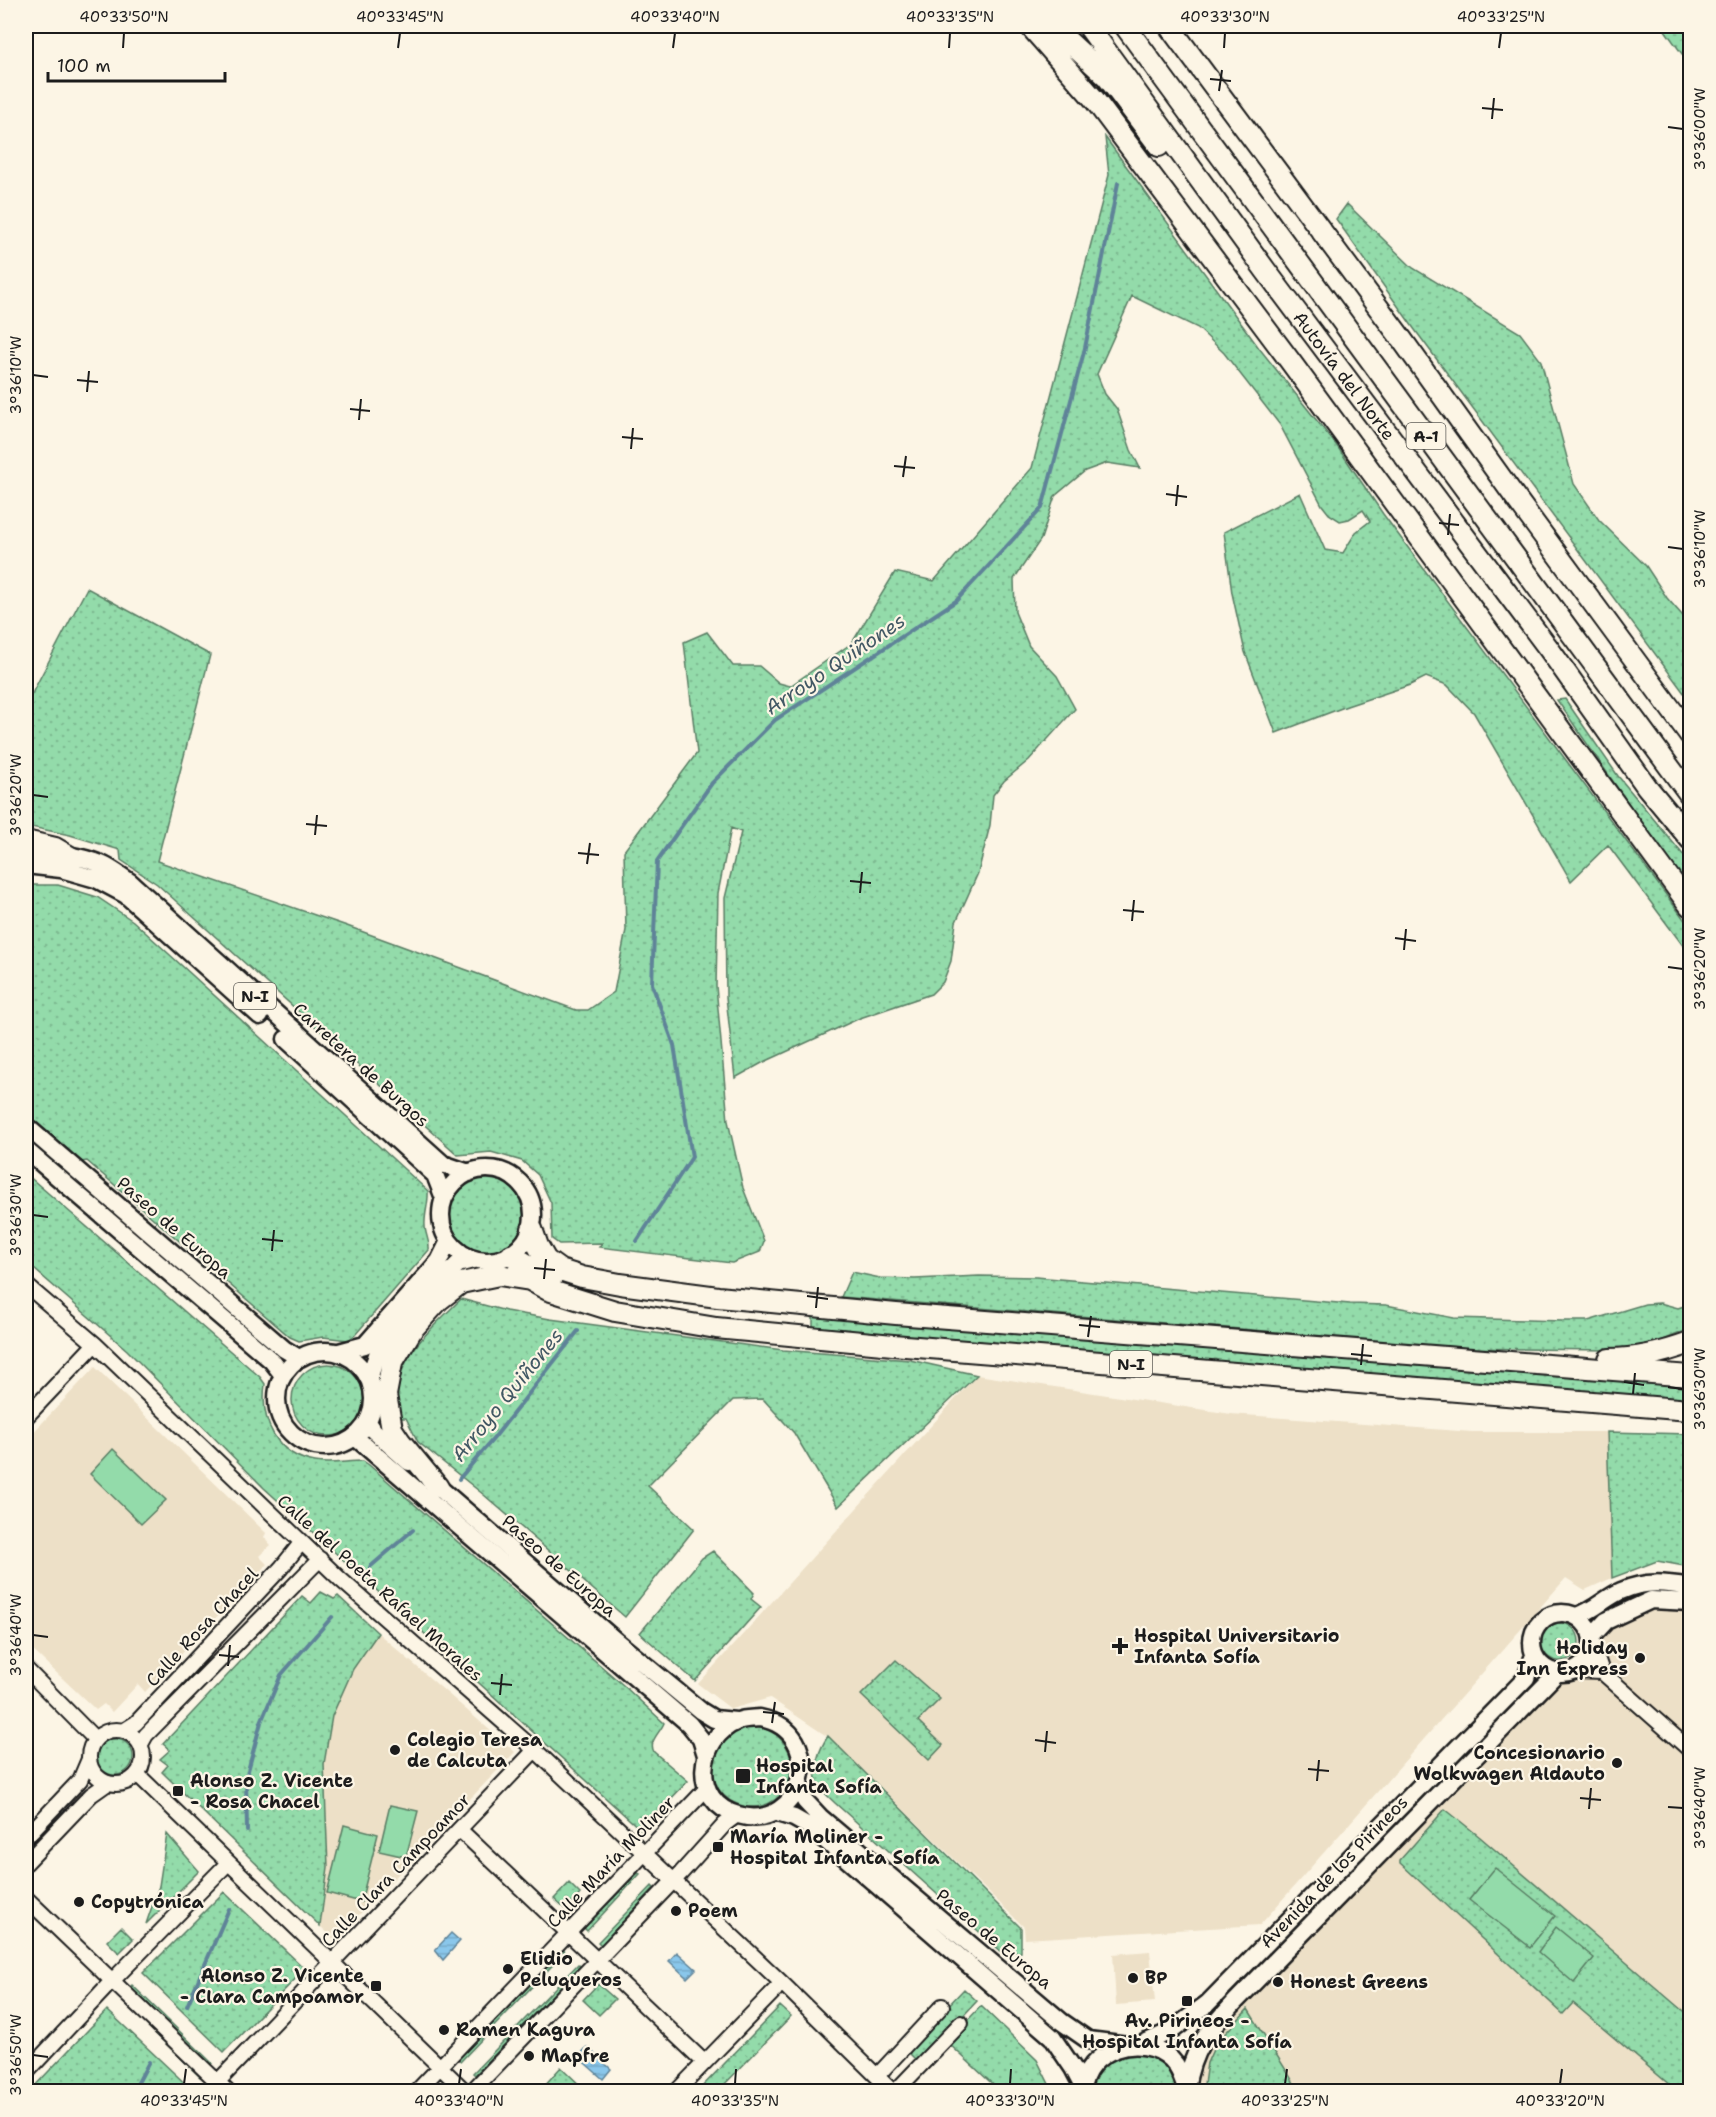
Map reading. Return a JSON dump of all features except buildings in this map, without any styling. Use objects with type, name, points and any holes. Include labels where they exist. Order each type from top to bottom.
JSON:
[{"type":"highway","points":[[1030,26],[1094,99],[1690,906]]},
{"type":"highway","points":[[1052,26],[1107,77],[1218,223],[1266,271]]},
{"type":"highway","name":"Autovía del Norte","points":[[1088,26],[1266,271],[1549,649],[1647,786],[1690,839]]},
{"type":"highway","name":"Autovía del Norte","points":[[1125,26],[1690,795]]},
{"type":"highway","points":[[1169,26],[1398,334],[1690,735]]},
{"type":"highway","name":"N-I","points":[[532,1229],[546,1260],[560,1270],[582,1277],[620,1284],[718,1297],[896,1314],[1690,1376]]},
{"type":"highway","name":"N-I","points":[[512,1255],[575,1298],[615,1311],[716,1328],[893,1345],[1690,1410]]},
{"type":"highway","points":[[438,1487],[400,1442],[392,1428],[386,1395],[392,1363],[412,1330],[439,1300],[461,1283],[500,1275],[531,1280],[548,1290],[575,1298]]},
{"type":"highway","points":[[1559,1366],[1586,1360],[1628,1359],[1662,1353],[1690,1343]]},
{"type":"main road","name":"Carretera de Burgos","points":[[26,851],[77,857],[103,865],[130,882],[443,1164],[469,1173]]},
{"type":"main road","name":"Carretera de Burgos","points":[[26,865],[61,869],[96,879],[126,895],[435,1175],[444,1198]]},
{"type":"main road","name":"Paseo de Europa","points":[[26,1126],[284,1349],[299,1358]]},
{"type":"main road","name":"Paseo de Europa","points":[[26,1150],[272,1361],[283,1375]]},
{"type":"main road","name":"N-I","points":[[469,1173],[483,1169],[498,1170],[518,1181],[531,1199],[534,1214],[532,1229]]},
{"type":"main road","points":[[444,1198],[458,1179],[469,1173]]},
{"type":"main road","name":"N-I","points":[[444,1198],[441,1210],[442,1223],[449,1241]]},
{"type":"main road","points":[[369,1378],[377,1355],[458,1264],[473,1260],[493,1261],[512,1255],[527,1239],[532,1229]]},
{"type":"main road","points":[[339,1352],[365,1345],[439,1261],[449,1241],[455,1249],[473,1260]]},
{"type":"main road","points":[[325,1350],[339,1352],[357,1362],[369,1378],[374,1400],[368,1422],[355,1437],[342,1444],[328,1448],[306,1443],[288,1431],[281,1418],[277,1404],[278,1389],[283,1375],[299,1358],[312,1352],[325,1350]]},
{"type":"main road","name":"Paseo de Europa","points":[[368,1422],[374,1431],[438,1487],[616,1641],[701,1711],[714,1719],[736,1721]]},
{"type":"main road","name":"Paseo de Europa","points":[[355,1437],[689,1724],[701,1739],[706,1755]]},
{"type":"main road","points":[[1577,1616],[1594,1609],[1621,1591],[1656,1582],[1690,1587]]},
{"type":"main road","points":[[1593,1641],[1585,1622],[1567,1613],[1557,1613],[1542,1620],[1536,1625],[1532,1638],[1534,1655],[1541,1665],[1566,1672],[1588,1660],[1593,1641],[1606,1621],[1651,1600],[1690,1602]]},
{"type":"main road","name":"Avenida de los Pirineos","points":[[1082,2089],[1088,2071],[1112,2050],[1134,2045],[1171,2031],[1207,2004],[1526,1677],[1534,1655]]},
{"type":"main road","name":"Avenida de los Pirineos","points":[[1186,2090],[1196,2051],[1204,2037],[1234,2002],[1566,1672]]},
{"type":"main road","points":[[760,1718],[774,1721],[791,1734],[799,1748],[802,1768],[800,1786],[777,1812],[758,1817],[737,1815],[721,1807],[712,1798],[707,1788],[703,1769],[706,1755],[712,1742],[736,1721],[760,1718]]},
{"type":"main road","name":"Paseo de Europa","points":[[800,1786],[805,1801],[820,1817],[1062,2022],[1088,2040],[1134,2045]]},
{"type":"main road","name":"Paseo de Europa","points":[[777,1812],[810,1827],[1052,2037],[1073,2068],[1082,2089]]},
{"type":"main road","points":[[1134,2045],[1156,2049],[1170,2059],[1180,2072],[1186,2090]]},
{"type":"street","points":[[26,838],[56,845],[77,857]]},
{"type":"street","name":"Calle del Poeta Rafael Morales","points":[[26,1285],[95,1344],[301,1543],[535,1750],[894,2091]]},
{"type":"street","points":[[26,1415],[95,1344]]},
{"type":"street","name":"Calle Rosa Chacel","points":[[125,1730],[136,1723],[273,1577],[301,1543]]},
{"type":"street","name":"Calle Rosa Chacel","points":[[141,1744],[147,1735],[320,1559]]},
{"type":"street","points":[[1593,1641],[1602,1672],[1690,1750]]},
{"type":"street","points":[[26,1669],[95,1739]]},
{"type":"street","points":[[1566,1672],[1602,1672]]},
{"type":"street","points":[[26,1837],[80,1780],[89,1759],[90,1748],[95,1739],[104,1732],[114,1729],[125,1730],[141,1744],[144,1754],[137,1774],[129,1781],[119,1784],[108,1783],[98,1778],[89,1759]]},
{"type":"street","name":"Calle Clara Campoamor","points":[[213,2086],[535,1750]]},
{"type":"street","points":[[137,1774],[466,2091]]},
{"type":"street","points":[[26,1863],[91,1795],[108,1783]]},
{"type":"street","name":"Calle María Moliner","points":[[416,2091],[707,1788]]},
{"type":"street","points":[[471,2091],[673,1882],[725,1824],[737,1815]]},
{"type":"street","points":[[460,1830],[704,2062]]},
{"type":"street","points":[[26,2073],[111,1982],[228,1863]]},
{"type":"street","points":[[26,1898],[213,2086],[228,2091]]},
{"type":"street","points":[[676,2091],[782,1983]]},
{"type":"street","points":[[877,2076],[942,2006]]},
{"type":"street","points":[[894,2091],[961,2023]]},
{"type":"shaded area","points":[[95,1367],[266,1533],[264,1537],[271,1545],[259,1556],[267,1564],[145,1692],[138,1684],[112,1712],[104,1704],[96,1710],[26,1644],[26,1440]]},
{"type":"shaded area","name":"Hospital Universitario Infanta Sofía","points":[[977,1375],[1231,1414],[1472,1432],[1607,1432],[1612,1578],[1585,1590],[1566,1578],[1260,1925],[1025,1939],[1024,1927],[831,1739],[770,1698],[731,1709],[698,1684]]},
{"type":"shaded area","points":[[1651,1600],[1690,1602],[1690,2091],[1186,2092],[1196,2051],[1557,1673],[1574,1671],[1588,1660],[1606,1621]]},
{"type":"shaded area","points":[[378,1633],[515,1752],[335,1940],[320,1926],[328,1867],[324,1764],[332,1716],[353,1669]]},
{"type":"shaded area","name":"BP","points":[[1150,1951],[1155,2002],[1116,2005],[1113,1954]]},
{"type":"green space","points":[[1662,26],[1690,26],[1690,65]]},
{"type":"green space","points":[[1105,137],[1259,348],[1337,446],[1383,514],[1690,927],[1690,955],[1608,845],[1571,881],[1474,713],[1447,685],[1426,677],[1410,685],[1276,733],[1245,652],[1232,593],[1224,532],[1300,493],[1325,550],[1343,553],[1356,532],[1370,521],[1363,510],[1349,519],[1340,521],[1329,514],[1280,425],[1224,353],[1198,328],[1132,296],[1097,374],[1105,394],[1117,409],[1131,450],[1140,468],[1107,463],[1085,471],[1055,496],[1041,539],[1014,579],[1015,612],[1029,646],[1057,676],[1075,709],[1029,760],[1004,781],[993,795],[990,825],[978,873],[956,922],[951,961],[943,982],[931,994],[860,1018],[762,1063],[735,1078],[726,997],[725,898],[741,832],[731,828],[718,893],[716,986],[728,1121],[743,1188],[764,1241],[760,1252],[732,1263],[599,1247],[602,1243],[559,1244],[552,1239],[551,1203],[538,1175],[522,1161],[491,1152],[458,1155],[157,884],[121,860],[120,850],[70,835],[26,826],[26,705],[87,588],[210,655],[157,861],[347,926],[576,1010],[588,1010],[614,992],[626,930],[624,851],[697,753],[684,642],[707,632],[733,666],[759,666],[779,683],[790,686],[852,643],[895,572],[934,581],[1032,468],[1109,175]]},
{"type":"green space","points":[[1347,204],[1413,268],[1520,333],[1541,361],[1574,484],[1599,520],[1646,566],[1667,598],[1690,624],[1690,701],[1415,330],[1336,219]]},
{"type":"green space","points":[[1565,699],[1618,776],[1690,863],[1690,893],[1557,700]]},
{"type":"green space","points":[[26,885],[58,885],[97,897],[133,921],[428,1191],[425,1229],[429,1250],[355,1335],[348,1340],[323,1337],[299,1341],[290,1337],[87,1161],[81,1162],[26,1114]]},
{"type":"green space","points":[[26,1174],[260,1377],[265,1384],[265,1411],[268,1423],[281,1444],[290,1452],[301,1458],[321,1463],[363,1461],[369,1465],[664,1723],[653,1741],[654,1752],[688,1781],[641,1830],[264,1488],[127,1350],[26,1262]]},
{"type":"green space","points":[[487,1179],[508,1185],[518,1195],[524,1216],[518,1237],[508,1247],[487,1253],[466,1247],[456,1237],[450,1216],[456,1195],[466,1185]]},
{"type":"green space","points":[[852,1272],[880,1278],[915,1279],[979,1276],[1036,1277],[1350,1304],[1386,1305],[1454,1318],[1588,1321],[1645,1304],[1660,1303],[1678,1308],[1690,1304],[1690,1329],[1656,1343],[1611,1350],[1443,1348],[1265,1331],[841,1297]]},
{"type":"green space","points":[[461,1299],[506,1311],[550,1319],[783,1350],[910,1360],[977,1375],[838,1507],[794,1433],[763,1399],[733,1400],[648,1486],[694,1529],[625,1617],[484,1495],[418,1442],[406,1418],[399,1418],[397,1394],[404,1366],[420,1341]]},
{"type":"green space","points":[[813,1316],[1690,1385],[1690,1400],[813,1330]]},
{"type":"green space","points":[[328,1364],[342,1367],[354,1374],[361,1386],[364,1400],[361,1414],[354,1426],[342,1433],[328,1436],[314,1433],[302,1426],[295,1414],[292,1400],[295,1386],[302,1374],[314,1367]]},
{"type":"green space","points":[[1607,1432],[1690,1434],[1690,1567],[1657,1561],[1612,1578]]},
{"type":"green space","points":[[113,1449],[166,1500],[141,1524],[90,1474]]},
{"type":"green space","points":[[713,1551],[754,1593],[751,1599],[761,1607],[695,1681],[640,1633],[702,1558]]},
{"type":"green space","points":[[321,1592],[334,1599],[338,1596],[378,1633],[353,1669],[332,1716],[324,1764],[328,1867],[320,1926],[162,1772],[168,1765],[160,1759],[170,1750],[163,1744],[302,1596],[311,1603]]},
{"type":"green space","points":[[1560,1623],[1573,1629],[1579,1642],[1573,1655],[1560,1661],[1547,1655],[1541,1642],[1547,1629]]},
{"type":"green space","points":[[896,1660],[940,1699],[918,1721],[943,1745],[929,1760],[861,1695]]},
{"type":"green space","points":[[752,1727],[767,1730],[780,1739],[789,1752],[792,1767],[789,1782],[780,1795],[767,1804],[752,1807],[737,1804],[724,1795],[715,1782],[712,1767],[715,1752],[724,1739],[737,1730]]},
{"type":"green space","points":[[828,1736],[1021,1928],[1021,1952],[1003,1953],[822,1790],[815,1774],[819,1753]]},
{"type":"green space","points":[[115,1739],[128,1744],[133,1757],[128,1770],[115,1775],[102,1770],[97,1757],[102,1744]]},
{"type":"green space","points":[[390,1805],[418,1811],[406,1857],[379,1851]]},
{"type":"green space","points":[[1445,1809],[1690,2017],[1690,2091],[1677,2091],[1573,2003],[1563,2014],[1400,1863],[1400,1860]]},
{"type":"green space","points":[[344,1825],[378,1834],[361,1902],[327,1893]]},
{"type":"green space","points":[[167,1834],[199,1871],[146,1924],[159,1886]]},
{"type":"green space","points":[[1495,1868],[1555,1916],[1530,1947],[1469,1900]]},
{"type":"green space","points":[[638,1873],[640,1874],[587,1931],[584,1928]]},
{"type":"green space","points":[[569,1883],[580,1894],[566,1910],[554,1899]]},
{"type":"green space","points":[[652,1886],[654,1888],[601,1945],[598,1942]]},
{"type":"green space","points":[[224,1892],[305,1969],[224,2052],[143,1973]]},
{"type":"green space","points":[[121,1927],[133,1939],[119,1953],[107,1941]]},
{"type":"green space","points":[[1556,1927],[1594,1958],[1574,1983],[1538,1952]]},
{"type":"green space","points":[[564,1950],[565,1952],[461,2061],[458,2059]]},
{"type":"green space","points":[[578,1964],[580,1966],[475,2075],[473,2073]]},
{"type":"green space","points":[[598,1984],[615,1999],[599,2015],[583,2000]]},
{"type":"green space","points":[[132,1985],[212,2063],[200,2077],[119,1998]]},
{"type":"green space","points":[[964,1989],[977,2001],[919,2063],[906,2050]]},
{"type":"green space","points":[[780,2006],[791,2016],[718,2091],[698,2091]]},
{"type":"green space","points":[[981,2006],[1037,2060],[1053,2092],[1000,2091],[947,2042]]},
{"type":"green space","points":[[1248,2009],[1299,2091],[1203,2091],[1207,2063],[1216,2043]]},
{"type":"green space","points":[[107,2010],[191,2089],[189,2092],[30,2091]]},
{"type":"green space","points":[[1140,2052],[1161,2061],[1166,2066],[1179,2092],[1089,2092],[1096,2073],[1106,2062],[1113,2058]]},
{"type":"green space","points":[[561,2067],[586,2091],[547,2091],[543,2087]]},
{"type":"water","points":[[451,1933],[460,1941],[443,1960],[435,1950]]},
{"type":"water","points":[[677,1952],[696,1969],[687,1978],[669,1961]]},
{"type":"water","points":[[587,2047],[611,2069],[603,2079],[578,2057]]},
{"type":"waterway","name":"Arroyo Quiñones","points":[[637,1241],[692,1157],[674,1045],[652,984],[657,861],[712,783],[775,720],[956,601],[1042,508],[1085,348],[1118,183]]},
{"type":"waterway","name":"Arroyo Quiñones","points":[[459,1479],[578,1331]]},
{"type":"waterway","name":"Arroyo Quiñones","points":[[370,1567],[413,1530]]},
{"type":"waterway","name":"Arroyo Quiñones","points":[[247,1831],[246,1778],[261,1722],[281,1675],[332,1617]]},
{"type":"waterway","name":"Arroyo Quiñones","points":[[187,2006],[229,1909]]},
{"type":"waterway","name":"Arroyo Quiñones","points":[[133,2092],[149,2062]]},
{"type":"place","name":"Hospital Universitario Infanta Sofía","points":[[1120,1646]]},
{"type":"place","name":"Holiday Inn Express","points":[[1640,1658]]},
{"type":"place","name":"Colegio Teresa de Calcuta","points":[[395,1750]]},
{"type":"place","name":"Concesionario Wolkwagen Aldauto","points":[[1617,1763]]},
{"type":"place","name":"Hospital Infanta Sofía","points":[[743,1776]]},
{"type":"place","name":"Alonso Z. Vicente - Rosa Chacel","points":[[178,1791]]},
{"type":"place","name":"María Moliner - Hospital Infanta Sofía","points":[[718,1847]]},
{"type":"place","name":"Copytrónica","points":[[79,1902]]},
{"type":"place","name":"Poem","points":[[676,1911]]},
{"type":"place","name":"Elidio Peluqueros","points":[[508,1969]]},
{"type":"place","name":"BP","points":[[1133,1978]]},
{"type":"place","name":"Honest Greens","points":[[1278,1982]]},
{"type":"place","name":"Alonso Z. Vicente - Clara Campoamor","points":[[376,1986]]},
{"type":"place","name":"Av. Pirineos - Hospital Infanta Sofía","points":[[1187,2001]]},
{"type":"place","name":"Ramen Kagura","points":[[444,2030]]},
{"type":"place","name":"Mapfre","points":[[529,2056]]}]
